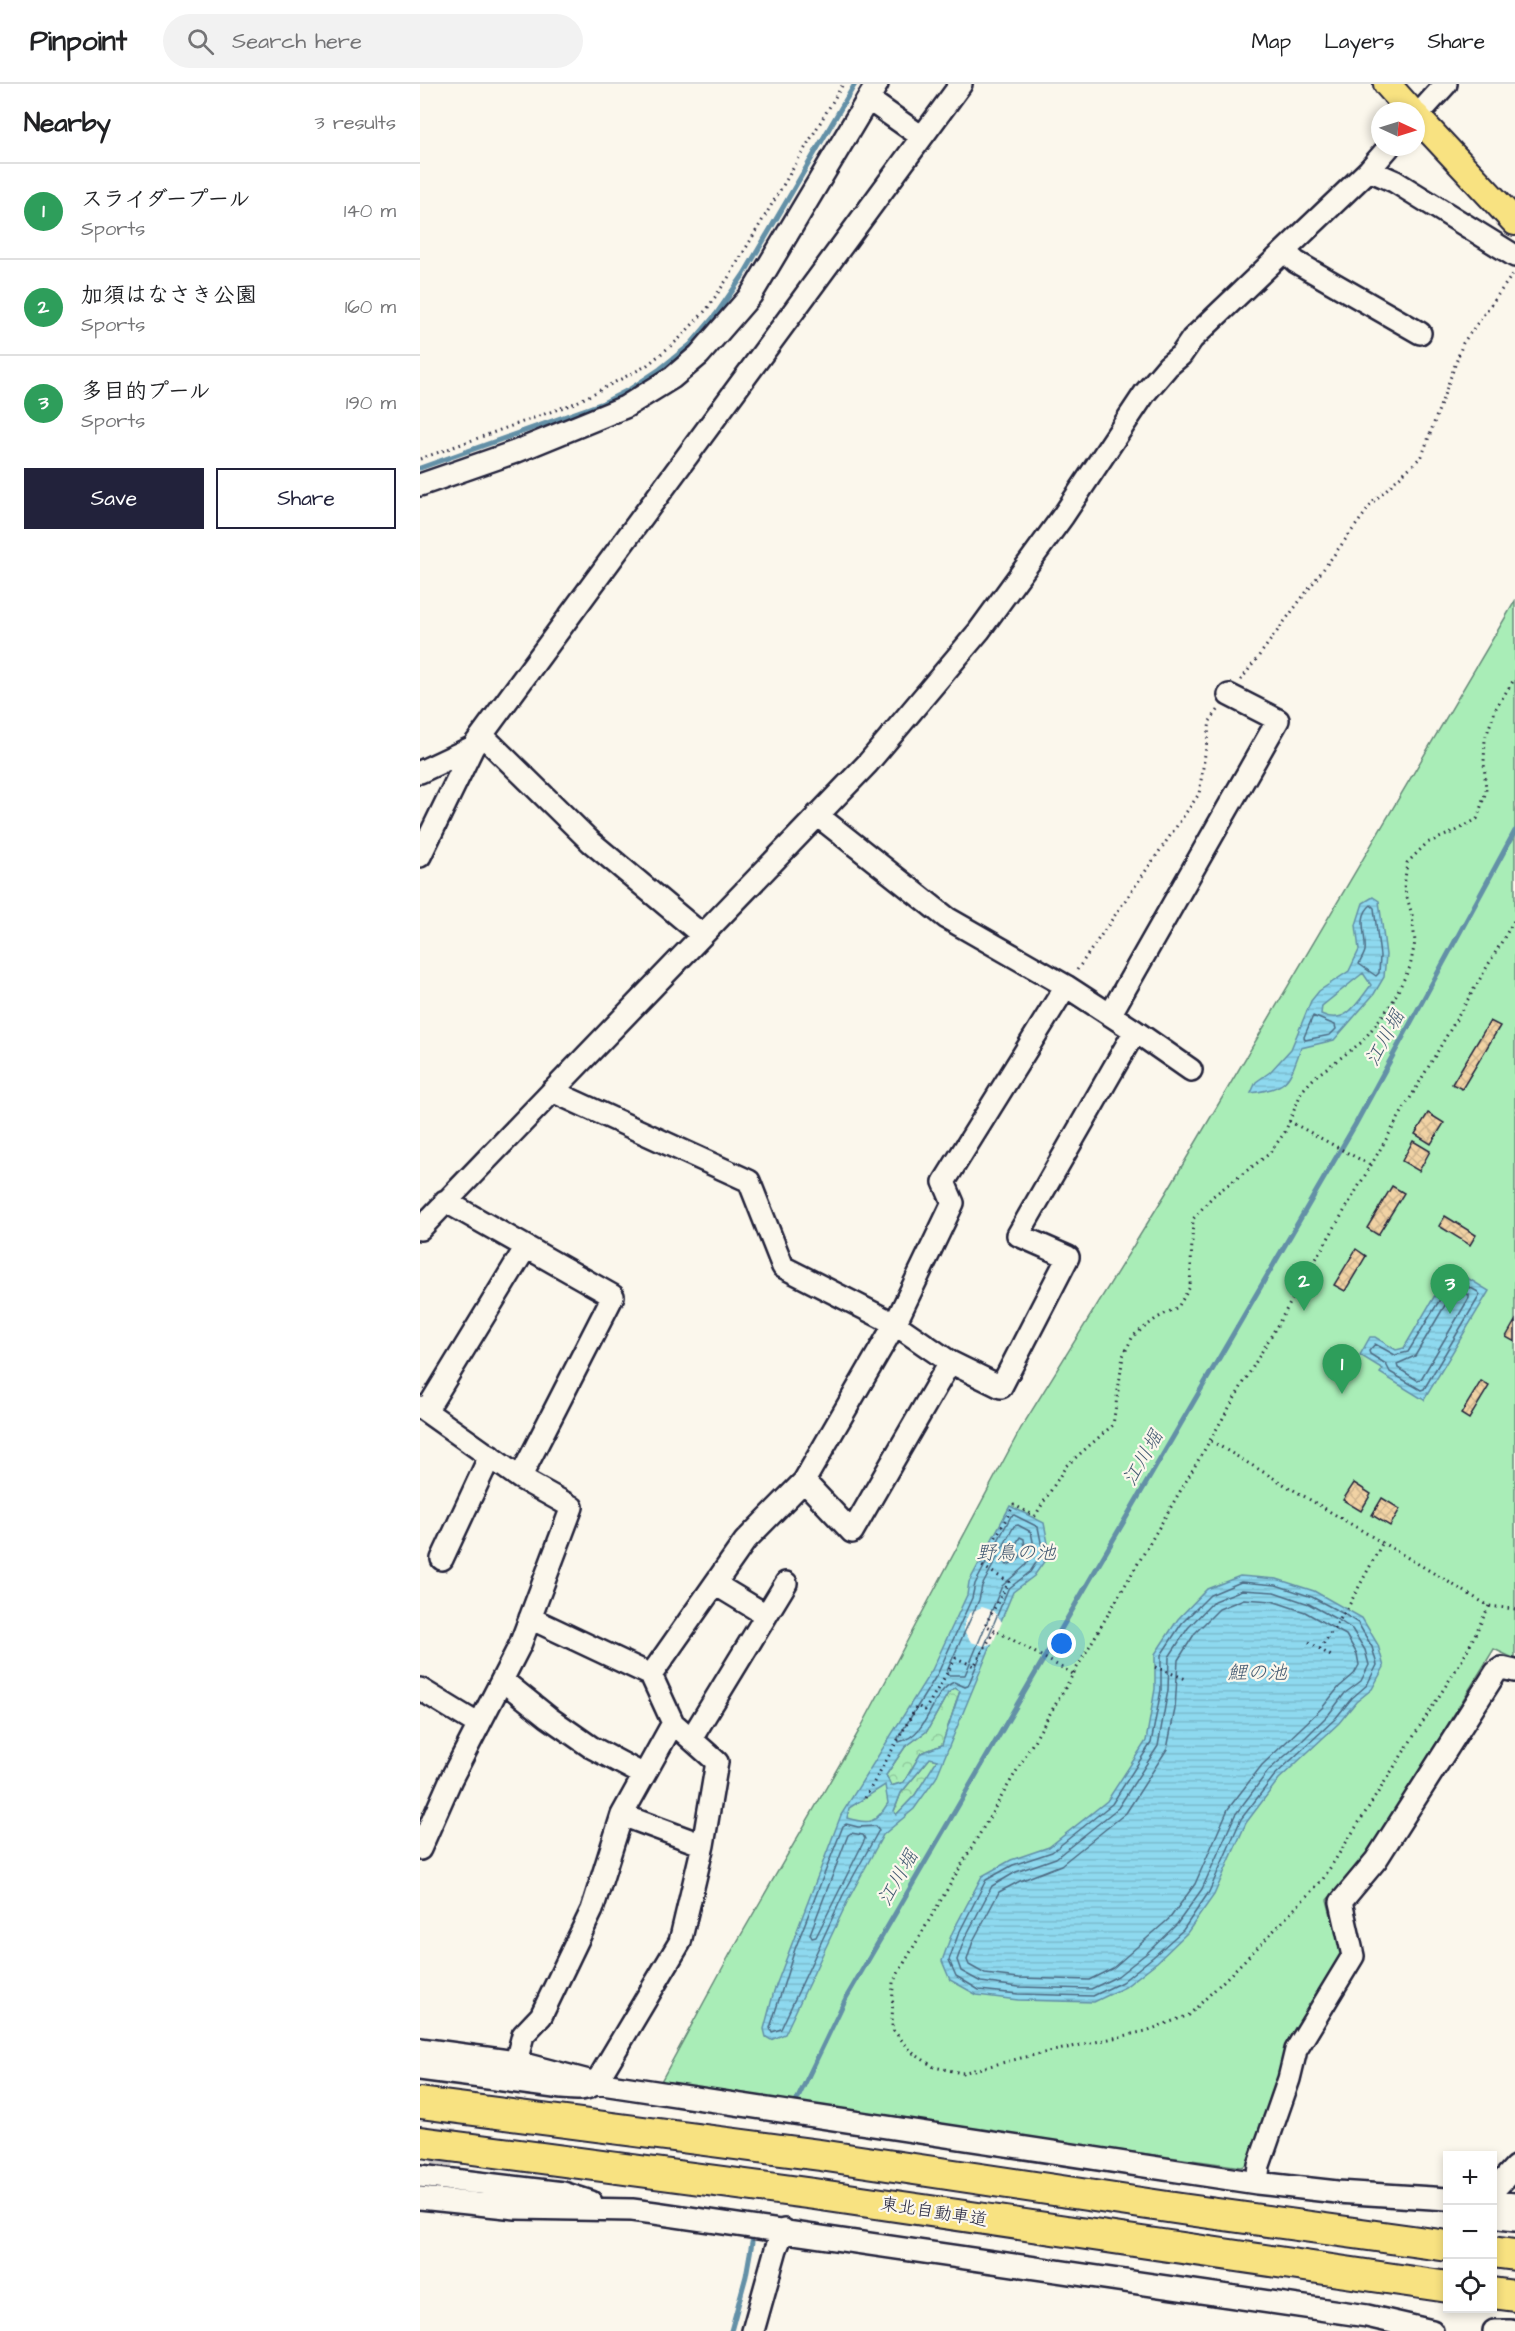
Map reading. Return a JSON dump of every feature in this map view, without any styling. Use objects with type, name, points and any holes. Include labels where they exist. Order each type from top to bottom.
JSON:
[{"type":"highway","points":[[420,2103],[820,2155],[1226,2216],[1443,2245]]},
{"type":"highway","name":"東北自動車道","points":[[420,2142],[814,2194],[1443,2286]]},
{"type":"highway","points":[[1497,2253],[1515,2255]]},
{"type":"highway","points":[[1497,2294],[1515,2296]]},
{"type":"main road","points":[[1387,84],[1403,102]]},
{"type":"main road","points":[[1425,126],[1515,222]]},
{"type":"street","points":[[420,856],[478,741],[961,84]]},
{"type":"street","points":[[1425,106],[1446,84]]},
{"type":"street","points":[[420,485],[515,452],[625,407],[672,378],[699,356],[751,295],[873,92],[922,137]]},
{"type":"street","points":[[420,1229],[868,763],[979,631],[1063,516],[1145,393],[1180,355],[1191,339],[1381,156]]},
{"type":"street","points":[[1369,170],[1394,181],[1515,256]]},
{"type":"street","points":[[1284,251],[1296,262],[1419,333]]},
{"type":"street","points":[[1110,1015],[1278,720],[1229,695]]},
{"type":"street","points":[[420,772],[478,741]]},
{"type":"street","points":[[478,741],[591,842],[702,935]]},
{"type":"street","points":[[817,815],[947,918],[1066,986],[1191,1070]]},
{"type":"street","points":[[651,1675],[745,1541],[804,1481],[895,1324],[953,1203],[944,1182],[1066,986]]},
{"type":"street","points":[[552,1091],[749,1181],[783,1267],[895,1324],[950,1362],[1001,1387],[1068,1257],[1018,1235],[1135,1031]]},
{"type":"street","points":[[445,1201],[613,1296],[520,1478]]},
{"type":"street","points":[[420,1847],[451,1779],[520,1645],[572,1507],[520,1478],[423,1409],[526,1247]]},
{"type":"street","points":[[804,1481],[852,1532],[950,1362]]},
{"type":"street","points":[[442,1559],[489,1456]]},
{"type":"street","points":[[691,1739],[786,1583]]},
{"type":"street","points":[[715,1584],[766,1615]]},
{"type":"street","points":[[420,2069],[584,2089],[596,2083],[680,1942],[703,1845],[717,1762],[673,1724],[651,1675],[530,1618]]},
{"type":"street","points":[[1257,2183],[1259,2165],[1289,2079],[1296,2050],[1353,1956],[1341,1902],[1377,1860],[1496,1672],[1502,1668],[1515,1671]]},
{"type":"street","points":[[502,1680],[591,1748],[644,1775]]},
{"type":"street","points":[[420,1689],[479,1725]]},
{"type":"street","points":[[516,2062],[523,2035],[541,2016],[592,1910],[622,1815],[673,1724]]},
{"type":"street","points":[[622,1815],[703,1845]]},
{"type":"street","points":[[420,2049],[516,2062],[596,2083],[1257,2183],[1327,2191],[1443,2199]]},
{"type":"street","points":[[1497,2187],[1515,2167]]},
{"type":"street","points":[[420,2176],[563,2193],[583,2198],[604,2209]]},
{"type":"street","points":[[420,2198],[516,2208],[632,2210],[784,2230],[1365,2323],[1432,2331]]},
{"type":"street","points":[[1497,2202],[1515,2204]]},
{"type":"street","points":[[1497,2218],[1515,2220]]},
{"type":"street","points":[[753,2331],[776,2249],[784,2230]]},
{"type":"street","points":[[1494,2331],[1511,2331]]},
{"type":"path","points":[[420,459],[575,402],[646,366],[678,340],[707,309],[730,275],[843,84]]},
{"type":"path","points":[[1066,986],[1199,794],[1210,721],[1374,501],[1422,456],[1463,343],[1515,271]]},
{"type":"path","points":[[1073,1674],[985,1625],[1009,1582],[980,1565],[1014,1505],[1035,1516],[1066,1466],[1113,1425],[1123,1356],[1133,1336],[1157,1318],[1178,1307],[1190,1287],[1193,1219],[1213,1196],[1269,1154],[1285,1132],[1302,1090],[1316,1076],[1362,1042],[1392,1003],[1410,967],[1415,942],[1412,915],[1404,887],[1407,863],[1427,843],[1477,819],[1486,791],[1485,739],[1496,708],[1515,678]]},
{"type":"path","points":[[1489,1606],[1464,1657],[1323,1879],[1262,1944],[1189,2014],[1146,2031],[962,2073],[934,2067],[913,2053],[892,2029],[893,1982],[1515,919]]},
{"type":"path","points":[[1289,1121],[1372,1166]]},
{"type":"path","points":[[1211,1441],[1489,1606],[1515,1609]]},
{"type":"path","points":[[1320,1649],[1347,1609],[1383,1542]]},
{"type":"path","points":[[865,1797],[917,1706],[925,1710],[956,1658],[974,1666],[996,1631]]},
{"type":"path","points":[[1309,1642],[1330,1656]]},
{"type":"path","points":[[1155,1667],[1186,1679]]},
{"type":"green space","points":[[1515,601],[1515,1659],[1494,1649],[1371,1850],[1327,1900],[1342,1957],[1252,2162],[1242,2167],[658,2087],[730,1954],[859,1731],[1021,1428],[1166,1193]]},
{"type":"green space","points":[[955,1687],[960,1691],[942,1745],[921,1753],[904,1782],[891,1786],[886,1775],[905,1747],[927,1731],[948,1693]]},
{"type":"green space","points":[[930,1758],[938,1760],[915,1795],[896,1815],[894,1811],[901,1793]]},
{"type":"water","points":[[1373,897],[1379,901],[1386,955],[1384,977],[1374,994],[1334,1040],[1301,1048],[1293,1069],[1285,1081],[1273,1088],[1251,1093],[1256,1082],[1270,1072],[1291,1049],[1311,1001],[1319,991],[1349,971],[1359,950],[1356,925],[1363,903]],"holes":[[[1363,973],[1371,985],[1356,1005],[1344,1015],[1330,1017],[1321,1014],[1322,1006]]]},
{"type":"water","points":[[1451,1268],[1489,1291],[1424,1400],[1380,1373],[1383,1369],[1360,1355],[1370,1337],[1375,1337],[1396,1350],[1404,1348]]},
{"type":"water","name":"野鳥の池","points":[[1010,1506],[1044,1523],[1050,1553],[1034,1576],[1013,1592],[936,1778],[914,1809],[883,1835],[849,1898],[785,2034],[771,2040],[766,2037],[764,2029],[774,1991],[841,1815],[932,1670],[967,1595],[969,1582]],"holes":[[[955,1688],[960,1691],[942,1745],[921,1753],[904,1782],[891,1786],[886,1775],[905,1747],[927,1731],[948,1693]],[[930,1758],[937,1760],[915,1795],[896,1815],[894,1811],[901,1793]],[[885,1785],[888,1803],[880,1815],[872,1821],[847,1818],[849,1808]]]},
{"type":"water","name":"鯉の池","points":[[1240,1576],[1277,1579],[1314,1591],[1362,1618],[1378,1645],[1384,1667],[1372,1689],[1279,1779],[1246,1823],[1214,1895],[1187,1933],[1157,1962],[1125,1987],[1094,2002],[1018,2000],[977,1995],[950,1980],[942,1961],[952,1933],[982,1876],[1011,1860],[1049,1847],[1107,1801],[1146,1741],[1155,1689],[1155,1654],[1178,1619],[1207,1589]]},
{"type":"pier","points":[[982,1607],[994,1611],[1002,1622],[993,1643],[984,1646],[971,1642],[964,1631],[969,1613]]},
{"type":"building","points":[[1490,1021],[1500,1026],[1462,1089],[1452,1084]]},
{"type":"building","points":[[1428,1113],[1444,1123],[1431,1144],[1415,1134]]},
{"type":"building","points":[[1413,1141],[1430,1151],[1419,1171],[1402,1161]]},
{"type":"building","points":[[1392,1186],[1404,1193],[1378,1235],[1367,1228]]},
{"type":"building","points":[[1445,1216],[1476,1235],[1470,1245],[1439,1226]]},
{"type":"building","points":[[1356,1249],[1366,1256],[1345,1291],[1334,1285]]},
{"type":"building","points":[[1515,1321],[1515,1342],[1506,1337]]},
{"type":"building","points":[[1481,1381],[1489,1386],[1469,1419],[1461,1414]]},
{"type":"building","points":[[1354,1483],[1371,1494],[1361,1511],[1343,1500]]},
{"type":"building","points":[[1382,1498],[1400,1509],[1390,1526],[1372,1515]]},
{"type":"waterway","points":[[420,468],[603,403],[630,389],[690,345],[717,313],[744,274],[855,84]]},
{"type":"waterway","name":"江川堀","points":[[797,2100],[846,1998],[1355,1125],[1515,831]]},
{"type":"waterway","name":"江川堀","points":[[731,2331],[746,2276],[752,2242]]},
{"type":"tunnel","points":[[440,2179],[452,2074]]},
{"type":"place","name":"加須はなさき公園","points":[[1304,1311]]},
{"type":"place","name":"多目的プール","points":[[1450,1314]]},
{"type":"place","name":"スライダープール","points":[[1342,1394]]}]
